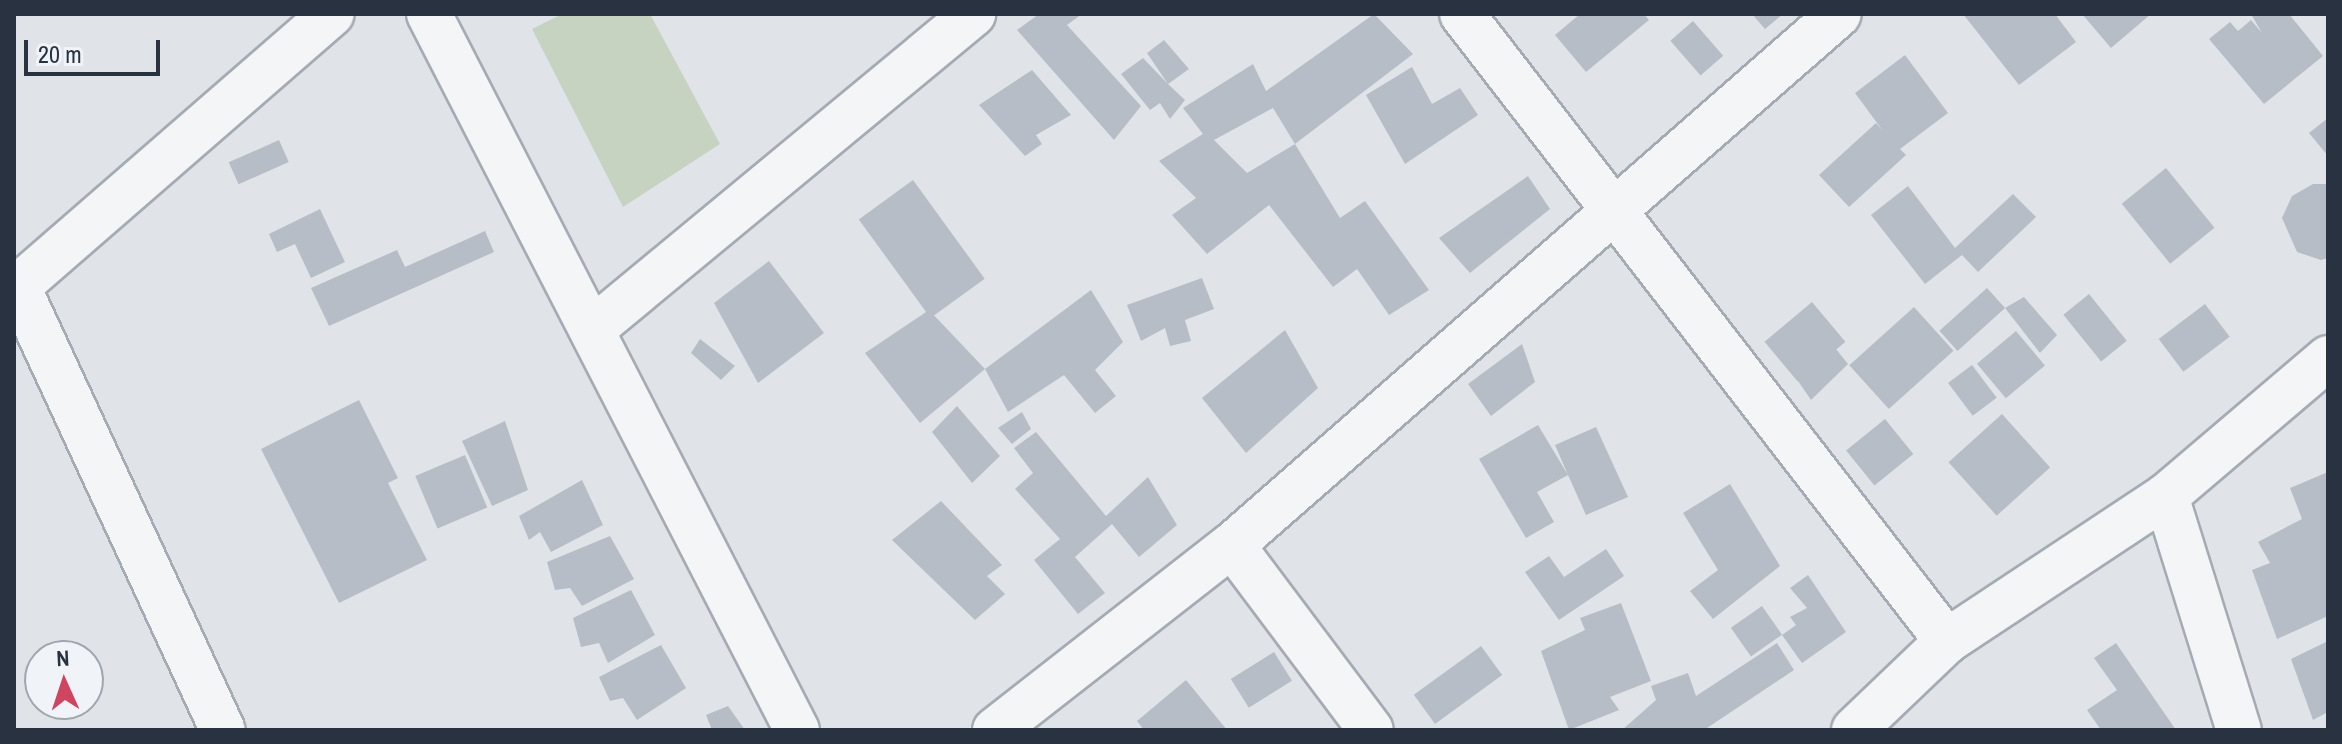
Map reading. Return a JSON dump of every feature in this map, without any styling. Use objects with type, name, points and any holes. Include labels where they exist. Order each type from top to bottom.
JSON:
[{"type":"street","points":[[223,730],[16,288],[332,14]]},
{"type":"street","points":[[429,14],[595,327],[797,730]]},
{"type":"street","points":[[595,327],[973,14]]},
{"type":"street","points":[[1462,14],[1947,641]]},
{"type":"street","points":[[995,730],[1232,545],[1610,208],[1839,14]]},
{"type":"street","points":[[1854,730],[1947,641],[2166,496],[2328,358]]},
{"type":"street","points":[[2166,496],[2239,730]]},
{"type":"street","points":[[1232,545],[1371,730]]},
{"type":"green space","points":[[562,14],[650,14],[720,144],[623,207],[532,29]]},
{"type":"building","points":[[1039,14],[1082,14],[1067,25],[1141,106],[1114,140],[1017,30]]},
{"type":"building","points":[[1374,14],[1413,54],[1295,144],[1340,218],[1365,201],[1429,290],[1389,315],[1357,269],[1333,287],[1269,205],[1207,254],[1172,215],[1196,198],[1159,161],[1203,134],[1183,108],[1253,64],[1266,91]],"holes":[[[1273,108],[1295,144],[1247,173],[1214,140]]]},
{"type":"building","points":[[1580,14],[1644,14],[1649,20],[1586,72],[1555,35]]},
{"type":"building","points":[[1752,14],[1783,14],[1765,29]]},
{"type":"building","points":[[1963,14],[2055,14],[2076,42],[2019,85]]},
{"type":"building","points":[[2082,14],[2151,14],[2111,48]]},
{"type":"building","points":[[2251,14],[2289,14],[2323,56],[2264,104],[2209,39],[2230,22],[2238,31],[2251,20],[2262,33]]},
{"type":"building","points":[[1693,21],[1723,56],[1701,75],[1670,41]]},
{"type":"building","points":[[1164,40],[1189,69],[1168,84],[1147,53]]},
{"type":"building","points":[[1905,55],[1948,113],[1900,149],[1906,155],[1849,207],[1819,175],[1876,123],[1883,131],[1855,93]]},
{"type":"building","points":[[1143,58],[1185,100],[1170,119],[1160,103],[1150,110],[1121,74]]},
{"type":"building","points":[[1412,67],[1432,104],[1460,88],[1478,115],[1405,164],[1366,95]]},
{"type":"building","points":[[1032,70],[1071,115],[1036,135],[1042,144],[1025,156],[979,105]]},
{"type":"building","points":[[2328,118],[2328,156],[2309,133]]},
{"type":"building","points":[[279,140],[289,162],[239,184],[229,162]]},
{"type":"building","points":[[2166,168],[2214,228],[2170,264],[2122,204]]},
{"type":"building","points":[[1528,176],[1550,209],[1470,273],[1439,238]]},
{"type":"building","points":[[913,180],[985,279],[931,318],[859,219]]},
{"type":"building","points":[[2313,184],[2328,184],[2328,258],[2321,260],[2297,252],[2282,218],[2292,196]]},
{"type":"building","points":[[1908,186],[1955,248],[2013,194],[2036,217],[1978,272],[1962,255],[1925,284],[1871,215]]},
{"type":"building","points":[[320,209],[345,262],[311,278],[295,244],[277,252],[269,234]]},
{"type":"building","points":[[485,231],[494,252],[329,326],[311,288],[397,250],[405,267]]},
{"type":"building","points":[[769,261],[824,333],[758,383],[714,303]]},
{"type":"building","points":[[1202,278],[1214,309],[1185,320],[1191,341],[1170,346],[1165,328],[1141,341],[1127,305]]},
{"type":"building","points":[[1987,288],[2005,308],[1958,351],[1939,331]]},
{"type":"building","points":[[1091,290],[1123,342],[1095,370],[1116,396],[1095,413],[1064,375],[1008,412],[985,369]]},
{"type":"building","points":[[2089,294],[2127,341],[2101,361],[2063,315]]},
{"type":"building","points":[[2024,297],[2057,335],[2040,353],[2005,308]]},
{"type":"building","points":[[1812,302],[1845,342],[1798,382],[1765,342]]},
{"type":"building","points":[[2205,304],[2230,337],[2183,372],[2159,339]]},
{"type":"building","points":[[1914,307],[1953,351],[1889,409],[1849,365]]},
{"type":"building","points":[[929,310],[985,369],[920,423],[865,353]]},
{"type":"building","points":[[1285,330],[1318,388],[1246,453],[1202,398]]},
{"type":"building","points":[[2016,331],[2045,365],[2006,398],[1977,364]]},
{"type":"building","points":[[700,339],[735,366],[721,380],[691,353]]},
{"type":"building","points":[[1522,344],[1535,382],[1491,416],[1468,384]]},
{"type":"building","points":[[1836,349],[1848,364],[1811,400],[1796,378]]},
{"type":"building","points":[[1972,365],[1997,398],[1973,416],[1948,383]]},
{"type":"building","points":[[359,400],[398,478],[388,483],[427,560],[339,603],[261,449]]},
{"type":"building","points":[[957,406],[1000,456],[972,483],[932,432]]},
{"type":"building","points":[[1022,412],[1031,429],[1012,444],[998,428]]},
{"type":"building","points":[[2002,414],[2050,468],[1997,516],[1948,462]]},
{"type":"building","points":[[1885,419],[1913,454],[1874,485],[1846,450]]},
{"type":"building","points":[[505,421],[528,490],[492,506],[462,441]]},
{"type":"building","points":[[1538,425],[1568,475],[1537,492],[1554,522],[1526,538],[1479,459]]},
{"type":"building","points":[[1596,427],[1628,497],[1586,515],[1555,445]]},
{"type":"building","points":[[1036,432],[1106,516],[1148,477],[1177,525],[1139,557],[1112,524],[1075,557],[1105,593],[1078,614],[1034,560],[1060,539],[1015,489],[1033,473],[1014,448]]},
{"type":"building","points":[[465,455],[487,507],[438,529],[415,476]]},
{"type":"building","points":[[2328,472],[2328,616],[2277,639],[2252,570],[2270,563],[2258,542],[2302,519],[2290,488]]},
{"type":"building","points":[[582,480],[603,525],[551,552],[540,532],[529,540],[519,516]]},
{"type":"building","points":[[1730,484],[1780,566],[1713,619],[1690,591],[1718,570],[1683,513]]},
{"type":"building","points":[[941,501],[1002,565],[987,576],[1005,594],[975,620],[892,540]]},
{"type":"building","points":[[610,536],[634,579],[582,606],[570,588],[555,590],[547,562]]},
{"type":"building","points":[[1606,549],[1624,576],[1559,620],[1525,572],[1549,556],[1564,577]]},
{"type":"building","points":[[1808,575],[1846,632],[1802,663],[1782,635],[1796,625],[1790,617],[1807,608],[1790,588]]},
{"type":"building","points":[[631,590],[655,635],[608,663],[599,643],[581,647],[573,618]]},
{"type":"building","points":[[1621,603],[1651,681],[1610,697],[1619,710],[1569,730],[1541,651],[1585,630],[1580,618]]},
{"type":"building","points":[[1762,606],[1782,635],[1751,656],[1731,628]]},
{"type":"building","points":[[2328,641],[2328,712],[2313,720],[2291,659]]},
{"type":"building","points":[[1777,643],[1794,670],[1704,730],[1622,730],[1656,700],[1651,686],[1688,673],[1696,696]]},
{"type":"building","points":[[2116,643],[2176,730],[2101,730],[2087,710],[2117,690],[2094,658]]},
{"type":"building","points":[[661,645],[686,688],[637,720],[623,698],[610,701],[599,677]]},
{"type":"building","points":[[1481,646],[1502,675],[1435,724],[1414,695]]},
{"type":"building","points":[[1274,652],[1292,681],[1249,708],[1231,679]]},
{"type":"building","points":[[1186,680],[1227,730],[1144,730],[1137,721]]},
{"type":"building","points":[[728,706],[745,730],[712,730],[706,715]]}]
